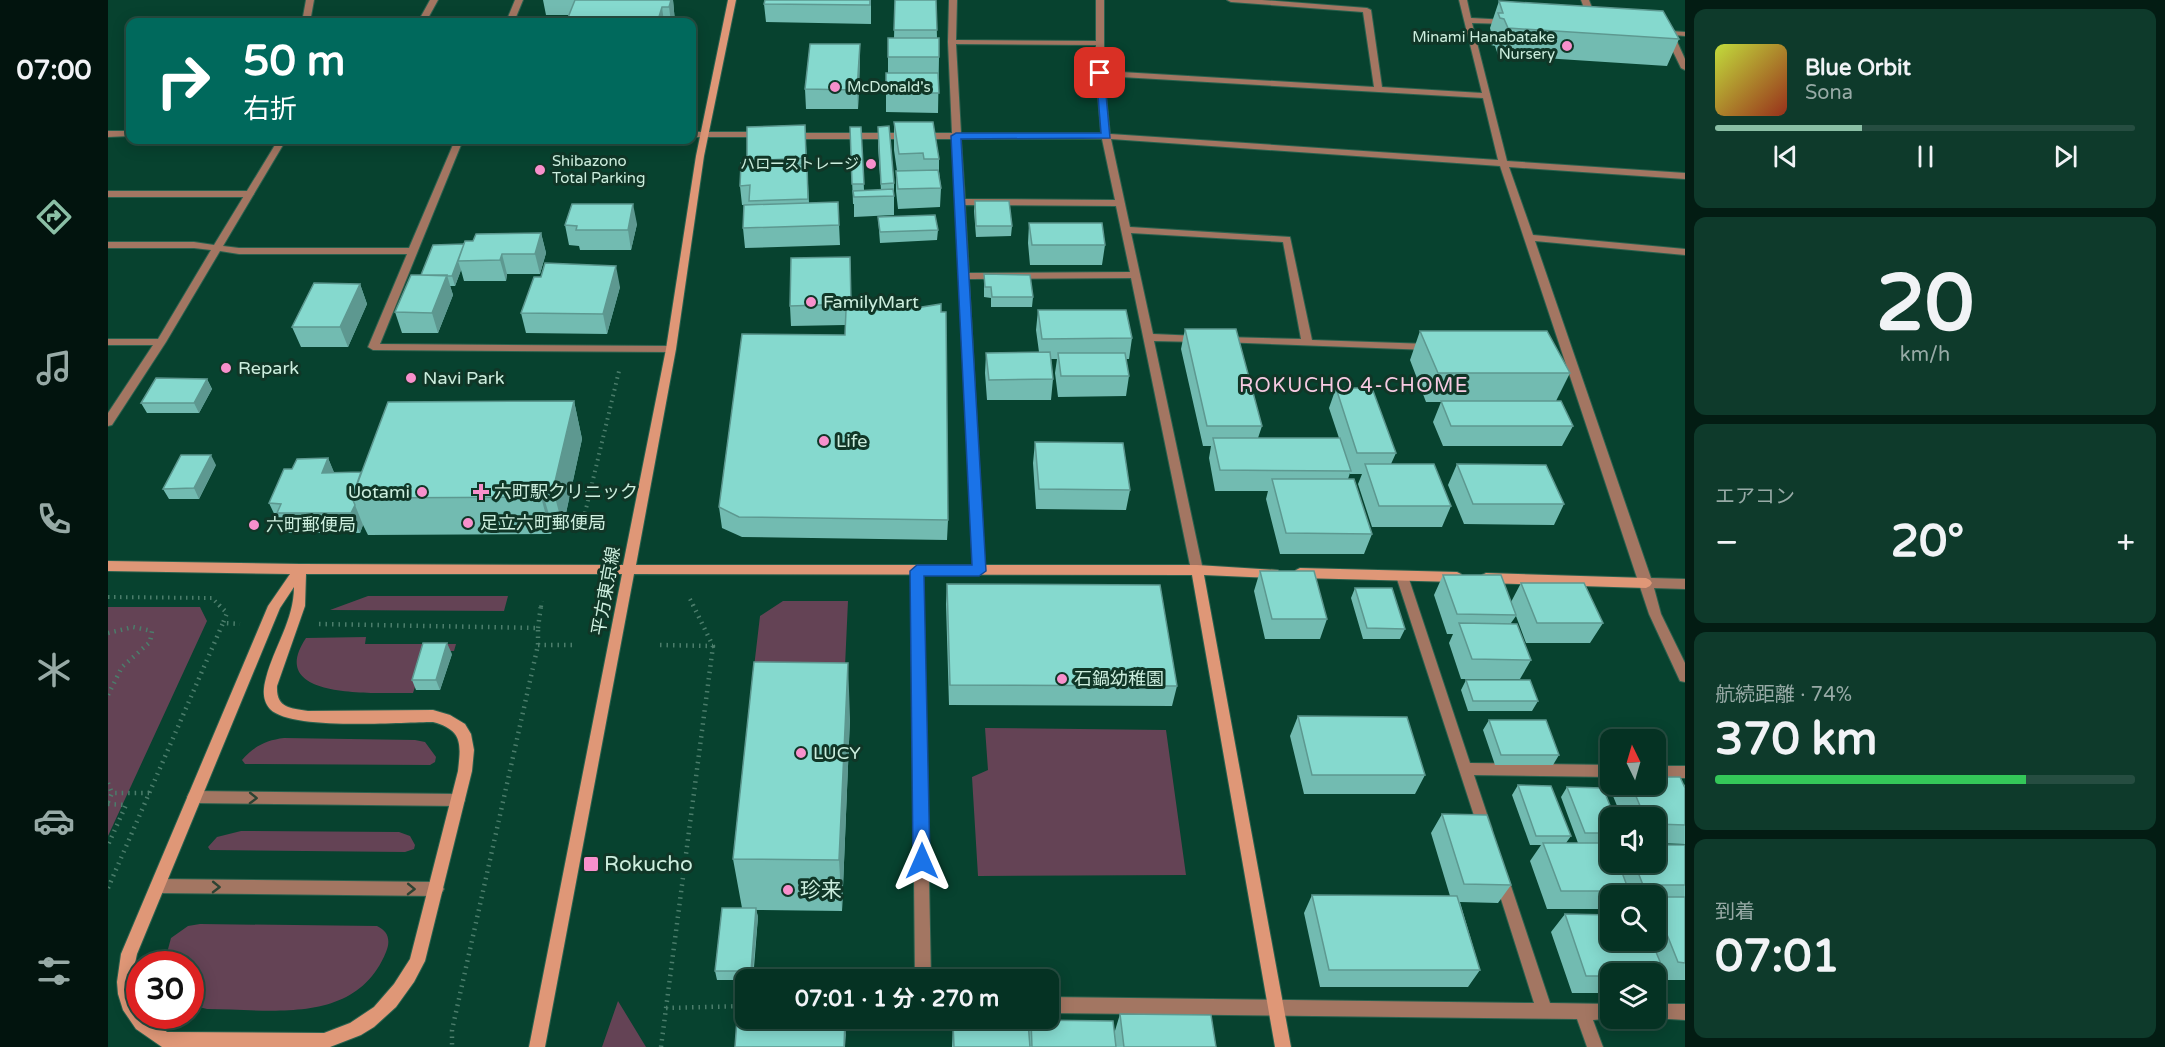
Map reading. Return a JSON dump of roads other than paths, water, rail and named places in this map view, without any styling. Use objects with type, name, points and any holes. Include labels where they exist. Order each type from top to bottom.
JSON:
[{"type":"street","points":[[307,18],[310,0]]},
{"type":"street","points":[[424,18],[434,0]]},
{"type":"street","points":[[512,18],[519,0]]},
{"type":"street","name":"平方東京線","points":[[537,1047],[671,349],[704,135],[732,0]]},
{"type":"street","points":[[953,0],[952,42],[956,136],[979,571]]},
{"type":"street","points":[[1100,0],[1100,73],[1106,136],[1197,570],[1283,1047]]},
{"type":"street","points":[[1232,0],[1367,10]]},
{"type":"street","points":[[1366,0],[1378,89]]},
{"type":"street","points":[[1463,0],[1503,162],[1530,238],[1564,352],[1646,583],[1654,614],[1685,677]]},
{"type":"street","points":[[1584,27],[1596,28],[1585,0]]},
{"type":"street","points":[[1467,20],[1514,23]]},
{"type":"street","points":[[1648,32],[1685,34]]},
{"type":"street","points":[[1669,33],[1685,68]]},
{"type":"street","points":[[952,42],[1101,43]]},
{"type":"street","points":[[1100,73],[1485,96]]},
{"type":"street","points":[[108,134],[126,134]]},
{"type":"street","points":[[696,135],[1106,136],[1685,176]]},
{"type":"street","points":[[108,422],[161,342],[280,144]]},
{"type":"street","points":[[457,144],[373,347],[671,349]]},
{"type":"street","points":[[108,194],[249,194]]},
{"type":"street","points":[[960,202],[1120,203]]},
{"type":"street","points":[[1126,230],[1287,239],[1307,343]]},
{"type":"street","points":[[1530,238],[1685,252]]},
{"type":"street","points":[[108,245],[194,245],[239,251],[414,251]]},
{"type":"street","points":[[964,276],[1135,275]]},
{"type":"street","points":[[1148,337],[1436,348]]},
{"type":"street","points":[[108,342],[161,342]]},
{"type":"street","points":[[108,566],[300,569],[1197,570],[1685,584]]},
{"type":"street","points":[[300,569],[300,605],[274,677],[270,695],[275,706],[289,713],[308,717],[433,716],[449,719],[462,728],[467,743],[465,771],[417,961],[392,1001],[372,1019],[349,1034],[324,1041],[183,1042],[165,1040],[146,1030],[132,1014],[125,995],[124,974],[129,954],[274,606],[300,569]]},
{"type":"street","points":[[917,571],[922,969]]},
{"type":"street","points":[[1402,576],[1491,846]]},
{"type":"street","points":[[1466,769],[1600,771]]},
{"type":"street","points":[[1666,772],[1685,772]]},
{"type":"street","points":[[194,797],[458,800]]},
{"type":"street","points":[[1498,868],[1544,1010]]},
{"type":"street","points":[[158,886],[436,889]]},
{"type":"street","points":[[1059,1005],[1600,1012]]},
{"type":"street","points":[[1582,1011],[1595,1047]]},
{"type":"street","points":[[1666,1012],[1685,1012]]},
{"type":"place","name":"Minami Hanabatake Nursery","points":[[1567,46]]},
{"type":"place","name":"McDonald's","points":[[835,87]]},
{"type":"place","name":"ハローストレージ","points":[[871,164]]},
{"type":"place","name":"Shibazono Total Parking","points":[[540,170]]},
{"type":"place","name":"FamilyMart","points":[[811,302]]},
{"type":"place","name":"Repark","points":[[226,368]]},
{"type":"place","name":"Navi Park","points":[[411,378]]},
{"type":"place","name":"Life","points":[[824,441]]},
{"type":"place","name":"Uotami","points":[[422,492]]},
{"type":"place","name":"六町駅クリニック","points":[[481,492]]},
{"type":"place","name":"足立六町郵便局","points":[[468,523]]},
{"type":"place","name":"六町郵便局","points":[[254,525]]},
{"type":"place","name":"石鍋幼稚園","points":[[1062,679]]},
{"type":"place","name":"LUCY","points":[[801,753]]},
{"type":"place","name":"Rokucho","points":[[591,864]]},
{"type":"place","name":"珍来","points":[[788,890]]},
{"type":"district","name":"ROKUCHO 4-CHOME","points":[[1354,385]]}]
